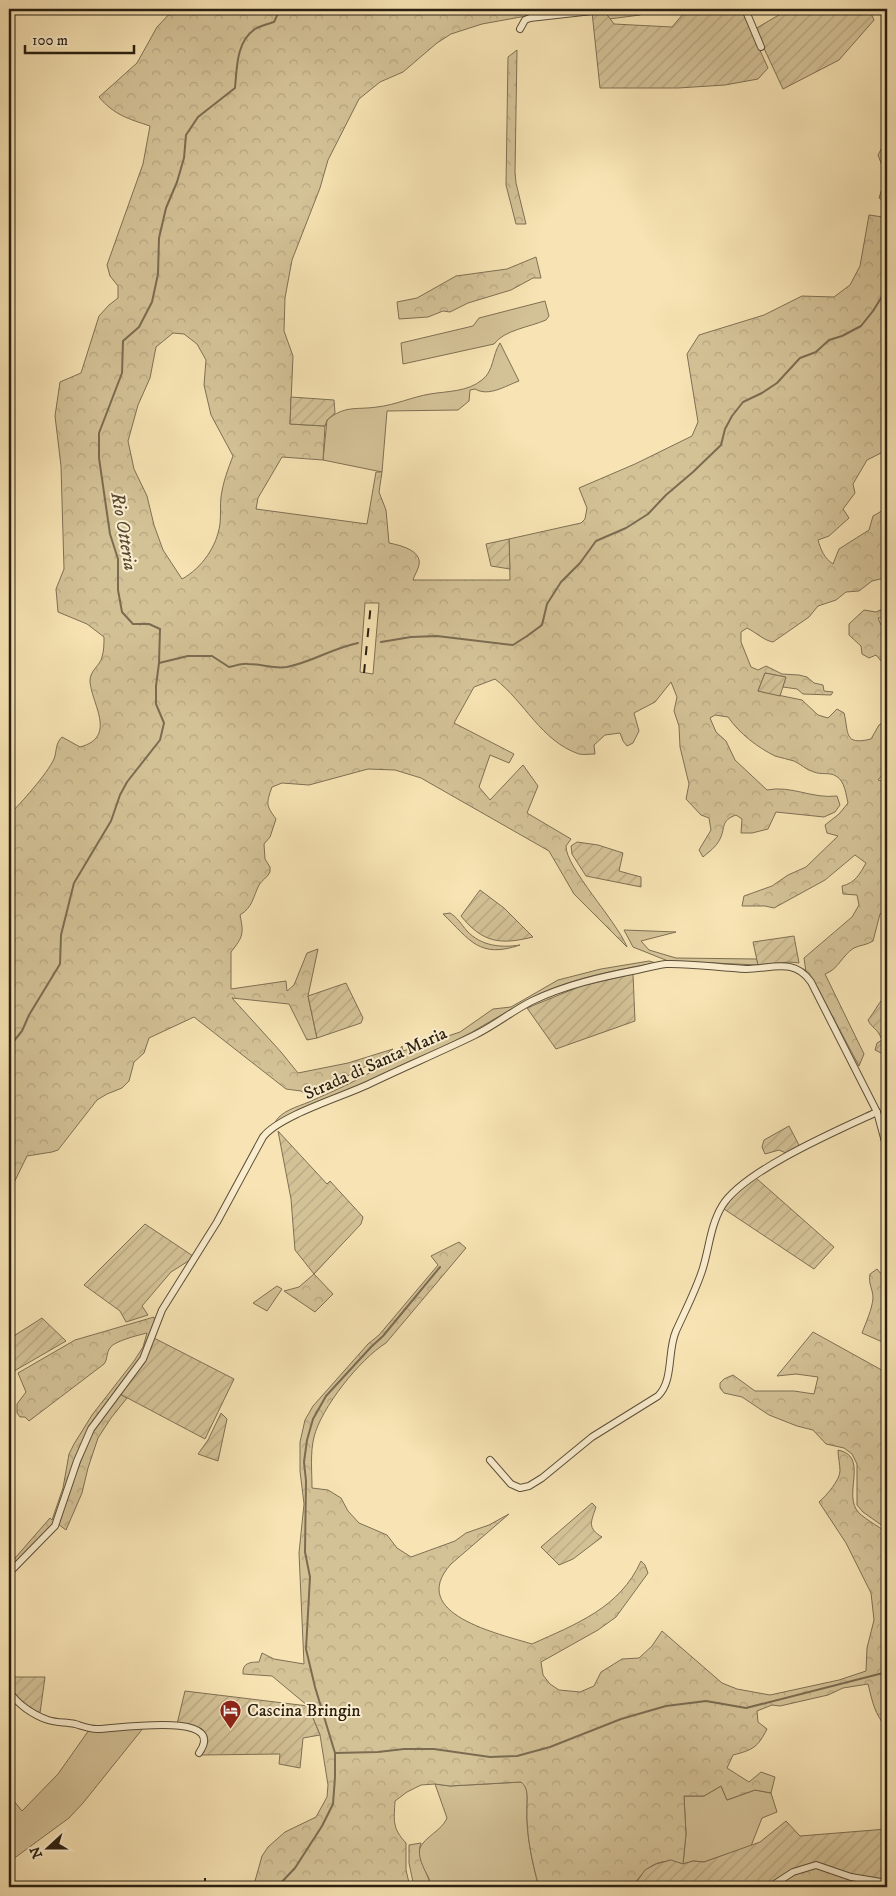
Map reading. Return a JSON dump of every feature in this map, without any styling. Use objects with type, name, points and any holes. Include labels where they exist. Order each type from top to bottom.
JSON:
[{"type":"street","points":[[520,29],[525,20],[530,18],[610,9]]},
{"type":"street","points":[[744,9],[761,47]]},
{"type":"street","name":"Strada di Santa Maria","points":[[9,1573],[55,1526],[77,1462],[91,1429],[146,1355],[162,1310],[218,1222],[263,1137],[268,1131],[287,1118],[350,1093],[475,1035],[540,998],[581,982],[669,964],[756,969],[786,966],[795,967],[811,982],[877,1112],[887,1149]]},
{"type":"street","points":[[490,1460],[511,1484],[520,1488],[529,1486],[542,1478],[592,1437],[658,1396],[666,1382],[673,1338],[699,1279],[711,1232],[724,1203],[734,1192],[762,1171],[877,1112]]},
{"type":"street","points":[[9,1691],[18,1702],[50,1720],[97,1729],[159,1724],[192,1729],[200,1733],[204,1739],[203,1747],[199,1753]]},
{"type":"street","points":[[770,1887],[793,1872],[816,1865],[851,1877],[887,1884]]},
{"type":"green space","points":[[174,9],[565,9],[482,24],[451,34],[437,43],[403,72],[380,82],[359,99],[328,160],[320,188],[292,260],[285,298],[284,331],[293,356],[290,424],[325,426],[323,460],[282,457],[258,498],[256,509],[367,524],[376,472],[382,472],[379,492],[386,510],[389,543],[409,549],[417,556],[419,565],[413,580],[510,580],[509,539],[581,523],[585,519],[587,508],[579,488],[635,464],[692,436],[698,422],[687,354],[699,335],[764,315],[802,296],[834,297],[850,285],[860,266],[869,215],[883,217],[885,202],[879,198],[886,176],[878,155],[887,138],[887,450],[867,460],[853,484],[855,493],[843,509],[849,518],[829,536],[818,540],[823,554],[833,564],[839,549],[869,530],[873,516],[887,508],[887,574],[884,578],[872,581],[859,591],[846,592],[836,600],[818,606],[809,617],[773,642],[747,628],[741,632],[741,642],[751,667],[758,670],[766,666],[782,674],[807,677],[814,683],[823,685],[824,691],[833,692],[831,695],[803,694],[797,689],[783,687],[785,677],[765,673],[758,691],[802,700],[818,715],[828,718],[837,709],[844,713],[849,736],[856,741],[871,739],[879,725],[887,720],[887,769],[878,780],[887,782],[887,909],[880,914],[873,941],[854,948],[846,954],[834,969],[825,974],[864,1054],[859,1066],[818,989],[806,972],[804,958],[852,917],[859,905],[857,895],[843,894],[842,886],[854,880],[866,863],[855,855],[825,880],[774,908],[742,906],[744,896],[772,886],[788,875],[806,867],[838,836],[827,833],[825,825],[839,814],[848,803],[845,788],[839,778],[831,774],[811,771],[794,761],[775,756],[749,740],[728,717],[715,715],[710,718],[716,732],[726,741],[735,760],[767,790],[785,789],[819,796],[837,796],[840,805],[835,812],[824,817],[776,812],[768,829],[752,833],[741,833],[742,819],[736,815],[725,822],[718,842],[703,857],[699,850],[711,830],[709,818],[701,815],[686,799],[689,784],[680,747],[679,726],[674,711],[677,697],[671,682],[655,702],[634,713],[639,731],[633,743],[627,746],[620,733],[605,735],[594,745],[595,754],[579,754],[554,740],[506,688],[495,679],[474,687],[454,723],[514,754],[509,763],[490,755],[479,787],[490,800],[523,765],[538,786],[527,813],[571,839],[566,846],[568,856],[582,881],[613,923],[627,947],[574,894],[549,851],[421,778],[395,770],[368,769],[309,785],[282,783],[272,787],[268,801],[270,810],[276,819],[270,837],[264,844],[265,859],[270,867],[270,872],[259,885],[250,905],[240,915],[242,935],[231,952],[231,989],[286,981],[287,991],[294,985],[307,953],[318,949],[308,996],[317,1038],[307,1040],[289,1004],[232,998],[298,1073],[348,1063],[393,1049],[378,1060],[309,1096],[301,1091],[286,1089],[194,1017],[149,1038],[144,1053],[134,1062],[129,1081],[122,1088],[97,1100],[58,1150],[27,1156],[9,1193],[9,815],[46,772],[54,759],[57,745],[62,737],[80,747],[98,736],[100,728],[100,718],[91,690],[90,677],[102,657],[104,637],[87,624],[58,612],[56,589],[64,569],[61,466],[55,416],[60,382],[81,373],[99,316],[118,298],[118,286],[110,276],[107,265],[143,164],[150,126],[116,112],[99,97],[137,63],[157,27]],"holes":[[[173,333],[184,334],[197,344],[206,360],[204,385],[211,415],[233,456],[222,491],[220,524],[216,540],[202,563],[182,579],[163,550],[154,525],[147,496],[134,469],[128,441],[138,405],[150,378],[156,347]],[[365,603],[379,603],[373,674],[360,672]]]},
{"type":"green space","points":[[619,9],[653,9],[640,15],[609,19],[605,12]]},
{"type":"green space","points":[[696,9],[741,9],[768,68],[758,79],[725,85],[678,88],[600,88],[592,12],[605,12],[614,24],[672,27],[683,14]]},
{"type":"green space","points":[[789,9],[869,9],[874,20],[839,60],[783,89],[755,29]]},
{"type":"green space","points":[[517,50],[515,172],[526,224],[516,224],[506,185],[508,57]]},
{"type":"green space","points":[[536,257],[541,278],[533,278],[511,290],[468,303],[450,312],[443,311],[428,317],[399,319],[397,302],[417,298],[456,276],[507,269]]},
{"type":"green space","points":[[545,301],[549,316],[546,320],[504,335],[494,344],[403,364],[401,343],[473,326],[479,318]]},
{"type":"green space","points":[[500,343],[519,381],[503,388],[486,392],[475,389],[470,390],[469,401],[458,410],[387,411],[382,472],[323,460],[327,420],[333,415],[345,410],[384,406],[423,395],[470,387],[482,380],[489,372]]},
{"type":"green space","points":[[291,397],[334,400],[335,413],[327,420],[325,426],[290,424]]},
{"type":"green space","points":[[509,539],[510,569],[491,566],[486,544]]},
{"type":"green space","points":[[887,607],[887,618],[878,618],[881,625],[887,627],[887,668],[876,655],[869,658],[862,654],[861,646],[849,635],[849,624],[864,610],[876,612]]},
{"type":"green space","points":[[765,673],[786,677],[780,696],[758,691]]},
{"type":"green space","points":[[577,842],[598,845],[623,853],[619,871],[641,877],[641,887],[586,876],[572,854],[571,846]]},
{"type":"green space","points":[[480,890],[504,908],[533,937],[511,941],[493,940],[477,932],[469,925],[461,916]]},
{"type":"green space","points":[[450,913],[467,931],[485,943],[499,946],[520,945],[494,950],[476,944],[468,939],[443,914]]},
{"type":"green space","points":[[624,930],[676,932],[641,941],[649,950],[676,958],[757,959],[758,965],[668,961],[633,947]]},
{"type":"green space","points":[[794,936],[799,963],[758,965],[753,942]]},
{"type":"green space","points":[[649,961],[656,963],[573,981],[541,993],[453,1042],[274,1124],[280,1116],[289,1110],[346,1085],[374,1070],[396,1054],[402,1046],[403,1051],[460,1032],[493,1009],[511,1007],[558,980],[601,969]]},
{"type":"green space","points":[[633,974],[635,1021],[556,1049],[527,1008],[581,986]]},
{"type":"green space","points":[[346,983],[363,1018],[361,1023],[317,1038],[308,996]]},
{"type":"green space","points":[[887,995],[887,1056],[875,1050],[877,1043],[882,1040],[868,1020],[882,999]]},
{"type":"green space","points":[[789,1126],[800,1147],[788,1154],[779,1150],[765,1154],[762,1147],[764,1140]]},
{"type":"green space","points":[[278,1131],[327,1184],[330,1181],[363,1217],[361,1224],[314,1274],[295,1250],[291,1199]]},
{"type":"green space","points":[[756,1178],[834,1247],[814,1269],[724,1209],[735,1194]]},
{"type":"green space","points":[[145,1224],[193,1256],[171,1272],[142,1306],[148,1315],[126,1322],[120,1311],[84,1285]]},
{"type":"green space","points":[[459,1242],[466,1248],[386,1343],[376,1350],[354,1372],[325,1412],[314,1437],[312,1488],[328,1490],[341,1498],[348,1511],[359,1523],[387,1535],[397,1548],[411,1557],[455,1541],[466,1533],[489,1525],[509,1514],[451,1564],[440,1581],[440,1596],[448,1609],[463,1619],[480,1627],[532,1644],[565,1629],[609,1603],[632,1577],[641,1561],[648,1573],[616,1617],[598,1630],[541,1662],[543,1675],[550,1684],[559,1690],[580,1692],[594,1686],[601,1672],[622,1659],[639,1658],[652,1646],[662,1631],[722,1683],[737,1689],[770,1695],[839,1680],[866,1671],[867,1648],[874,1620],[871,1593],[846,1543],[819,1502],[838,1479],[840,1468],[838,1450],[847,1453],[852,1459],[854,1466],[853,1501],[856,1509],[861,1515],[887,1533],[887,1729],[874,1708],[868,1684],[843,1688],[828,1695],[780,1706],[772,1705],[757,1711],[758,1722],[767,1729],[758,1744],[733,1755],[727,1768],[749,1782],[761,1772],[775,1777],[771,1793],[755,1790],[727,1800],[721,1786],[704,1796],[684,1796],[686,1834],[683,1864],[666,1861],[653,1865],[642,1874],[632,1887],[539,1887],[529,1838],[527,1794],[524,1784],[521,1782],[450,1786],[421,1785],[395,1801],[395,1824],[398,1833],[406,1843],[406,1870],[410,1887],[250,1887],[255,1881],[262,1856],[268,1847],[285,1832],[316,1817],[327,1797],[328,1785],[320,1735],[308,1706],[272,1676],[243,1674],[245,1665],[259,1662],[262,1653],[274,1659],[304,1664],[299,1553],[304,1504],[300,1471],[300,1442],[305,1420],[313,1406],[368,1344],[379,1335],[438,1265],[431,1256]]},
{"type":"green space","points":[[877,1269],[887,1281],[887,1344],[862,1333],[869,1316],[873,1295],[870,1274]]},
{"type":"green space","points":[[314,1274],[333,1294],[315,1312],[284,1291],[299,1287]]},
{"type":"green space","points":[[277,1286],[282,1289],[267,1311],[253,1303]]},
{"type":"green space","points":[[154,1317],[155,1324],[144,1354],[99,1413],[52,1525],[9,1569],[9,1565],[50,1518],[52,1520],[63,1488],[69,1454],[74,1444],[92,1415],[134,1361],[143,1347],[147,1333],[112,1345],[104,1364],[29,1421],[25,1417],[20,1417],[17,1413],[17,1404],[26,1392],[18,1373],[75,1340]]},
{"type":"green space","points":[[42,1318],[66,1341],[9,1374],[9,1339]]},
{"type":"green space","points":[[813,1332],[887,1373],[887,1529],[863,1512],[857,1505],[857,1464],[852,1454],[844,1448],[826,1444],[813,1430],[769,1415],[742,1397],[724,1393],[720,1388],[720,1383],[724,1379],[733,1375],[755,1391],[794,1391],[814,1394],[818,1377],[796,1374],[777,1376]]},
{"type":"green space","points":[[154,1338],[234,1379],[205,1439],[120,1394]]},
{"type":"green space","points":[[120,1394],[127,1398],[98,1438],[82,1493],[66,1530],[58,1524],[76,1473],[93,1431]]},
{"type":"green space","points":[[221,1413],[227,1419],[218,1461],[198,1454],[208,1440]]},
{"type":"green space","points":[[592,1503],[596,1507],[592,1528],[602,1537],[573,1559],[559,1565],[541,1547]]},
{"type":"green space","points":[[9,1677],[45,1677],[40,1713],[19,1700],[12,1690]]},
{"type":"green space","points":[[185,1691],[308,1706],[320,1735],[303,1738],[300,1768],[279,1764],[280,1754],[201,1755],[205,1744],[204,1735],[177,1724]]},
{"type":"green space","points":[[144,1727],[69,1818],[9,1862],[9,1795],[22,1811],[58,1774],[89,1730]]},
{"type":"green space","points":[[522,1782],[527,1790],[529,1838],[539,1887],[431,1887],[428,1876],[420,1862],[420,1848],[444,1824],[447,1818],[435,1784],[450,1786]]},
{"type":"green space","points":[[721,1786],[727,1800],[755,1790],[771,1793],[777,1812],[762,1818],[751,1846],[704,1862],[693,1861],[683,1864],[686,1834],[684,1796],[704,1796]]},
{"type":"green space","points":[[786,1821],[800,1836],[887,1829],[887,1881],[852,1875],[829,1866],[789,1872],[766,1887],[633,1887],[645,1870],[656,1864],[671,1860],[683,1864],[693,1861],[704,1862],[760,1842]]},
{"type":"green space","points":[[421,1843],[421,1860],[431,1887],[414,1887],[409,1863],[409,1845]]},
{"type":"green space","points":[[815,1868],[847,1879],[887,1887],[775,1887],[795,1874]]},
{"type":"waterway","name":"Rio Otteria","points":[[9,1047],[22,1031],[29,1015],[60,964],[61,935],[74,883],[111,821],[120,795],[127,782],[160,740],[164,723],[156,704],[160,629],[149,624],[133,624],[122,612],[118,590],[118,559],[110,534],[99,458],[99,433],[122,373],[123,341],[139,327],[152,302],[158,274],[159,238],[166,208],[177,182],[184,158],[186,135],[198,117],[235,88],[237,64],[244,41],[255,29],[274,22],[280,9]]},
{"type":"waterway","points":[[381,642],[411,637],[437,636],[513,645],[527,636],[542,625],[547,604],[561,582],[580,563],[596,541],[626,528],[648,514],[666,495],[693,472],[721,445],[725,429],[743,402],[777,383],[800,358],[816,352],[829,340],[842,336],[861,326],[886,290],[887,281]]},
{"type":"waterway","points":[[159,663],[188,656],[212,656],[229,667],[241,664],[287,667],[358,643]]},
{"type":"waterway","points":[[277,1887],[295,1868],[322,1826],[333,1804],[335,1777],[335,1753],[315,1687],[306,1649],[310,1577],[305,1552],[306,1481],[304,1462],[307,1440],[313,1419],[326,1396],[383,1336],[440,1267]]},
{"type":"waterway","points":[[335,1753],[434,1749],[490,1757],[517,1756],[550,1747],[621,1719],[666,1706],[706,1701],[746,1708],[887,1672]]},
{"type":"railway","points":[[364,673],[371,603]]},
{"type":"railway","points":[[205,1877],[205,1887]]},
{"type":"place","name":"Cascina Bringin","points":[[231,1729]]}]
